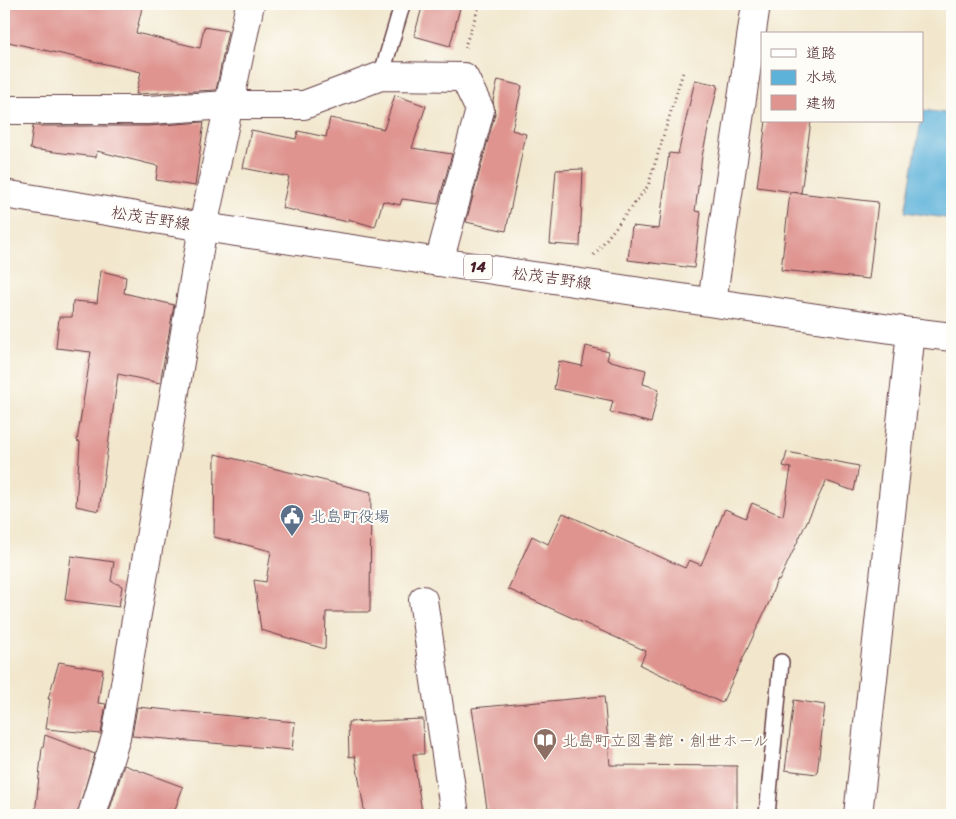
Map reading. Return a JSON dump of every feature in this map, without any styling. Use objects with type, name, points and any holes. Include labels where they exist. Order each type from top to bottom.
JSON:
[{"type":"street","points":[[92,815],[116,737],[203,227],[250,4]]},
{"type":"street","points":[[712,302],[756,4]]},
{"type":"street","points":[[4,110],[148,110],[228,105],[304,105],[381,76],[464,77],[480,110],[439,262]]},
{"type":"street","name":"松茂吉野線","points":[[4,194],[203,227],[952,337]]},
{"type":"street","points":[[858,815],[911,332]]},
{"type":"street","points":[[423,600],[455,815]]},
{"type":"lane","points":[[381,76],[401,8]]},
{"type":"lane","points":[[767,815],[781,662]]},
{"type":"path","points":[[464,77],[466,43],[480,4]]},
{"type":"path","points":[[575,281],[648,186],[683,72]]},
{"type":"water","points":[[924,110],[952,114],[952,219],[905,212],[921,122],[924,122]]},
{"type":"building","points":[[4,4],[143,4],[136,33],[200,48],[204,27],[228,31],[216,90],[136,94],[141,72],[4,41]]},
{"type":"building","points":[[423,4],[461,4],[450,46],[414,36]]},
{"type":"building","points":[[498,80],[522,86],[512,130],[526,134],[506,231],[466,222],[495,114],[493,100]]},
{"type":"building","points":[[695,80],[718,85],[702,156],[695,211],[701,212],[694,268],[628,260],[632,226],[659,229],[669,153],[678,154]]},
{"type":"building","points":[[395,95],[426,106],[412,148],[452,154],[438,204],[402,199],[400,205],[383,201],[375,227],[348,219],[348,222],[282,208],[289,177],[243,168],[251,130],[296,139],[298,131],[326,137],[330,118],[384,129]]},
{"type":"building","points":[[204,122],[195,186],[156,180],[158,166],[97,151],[96,157],[30,149],[33,126],[148,126]]},
{"type":"building","points":[[766,122],[811,122],[801,193],[757,187]]},
{"type":"building","points":[[583,169],[580,246],[550,244],[556,170]]},
{"type":"building","points":[[790,192],[878,202],[869,279],[781,270]]},
{"type":"building","points":[[101,271],[126,277],[124,293],[174,305],[160,383],[118,374],[99,511],[76,506],[80,442],[77,441],[91,352],[56,348],[59,317],[72,317],[73,301],[97,303]]},
{"type":"building","points":[[586,346],[609,352],[607,360],[646,370],[643,384],[659,389],[651,423],[610,412],[613,401],[554,389],[559,361],[582,366]]},
{"type":"building","points":[[787,452],[859,466],[854,491],[826,481],[779,581],[777,580],[771,598],[722,703],[640,665],[646,651],[508,589],[532,536],[548,544],[563,513],[685,568],[689,560],[701,565],[725,509],[746,518],[752,503],[783,516],[791,468],[783,466]]},
{"type":"building","name":"北島町役場","points":[[215,454],[371,492],[370,612],[326,612],[325,649],[261,630],[254,580],[266,582],[271,551],[214,537]]},
{"type":"building","points":[[71,556],[114,562],[111,581],[122,586],[119,607],[65,600]]},
{"type":"building","points":[[59,662],[103,670],[98,703],[106,704],[101,734],[46,729],[50,699],[48,699]]},
{"type":"building","name":"北島町立図書館・創世ホール","points":[[604,696],[610,765],[737,766],[737,815],[488,815],[472,708]]},
{"type":"building","points":[[794,700],[825,705],[817,774],[785,770]]},
{"type":"building","points":[[137,707],[295,722],[292,750],[132,736]]},
{"type":"building","points":[[423,719],[424,754],[413,754],[422,812],[405,815],[365,815],[355,756],[349,757],[348,722]]},
{"type":"building","points":[[45,735],[95,754],[77,815],[35,815]]},
{"type":"building","points":[[124,765],[183,787],[173,815],[108,815]]},
{"type":"place","name":"北島町役場","points":[[292,537]]},
{"type":"place","name":"北島町立図書館・創世ホール","points":[[545,761]]}]
